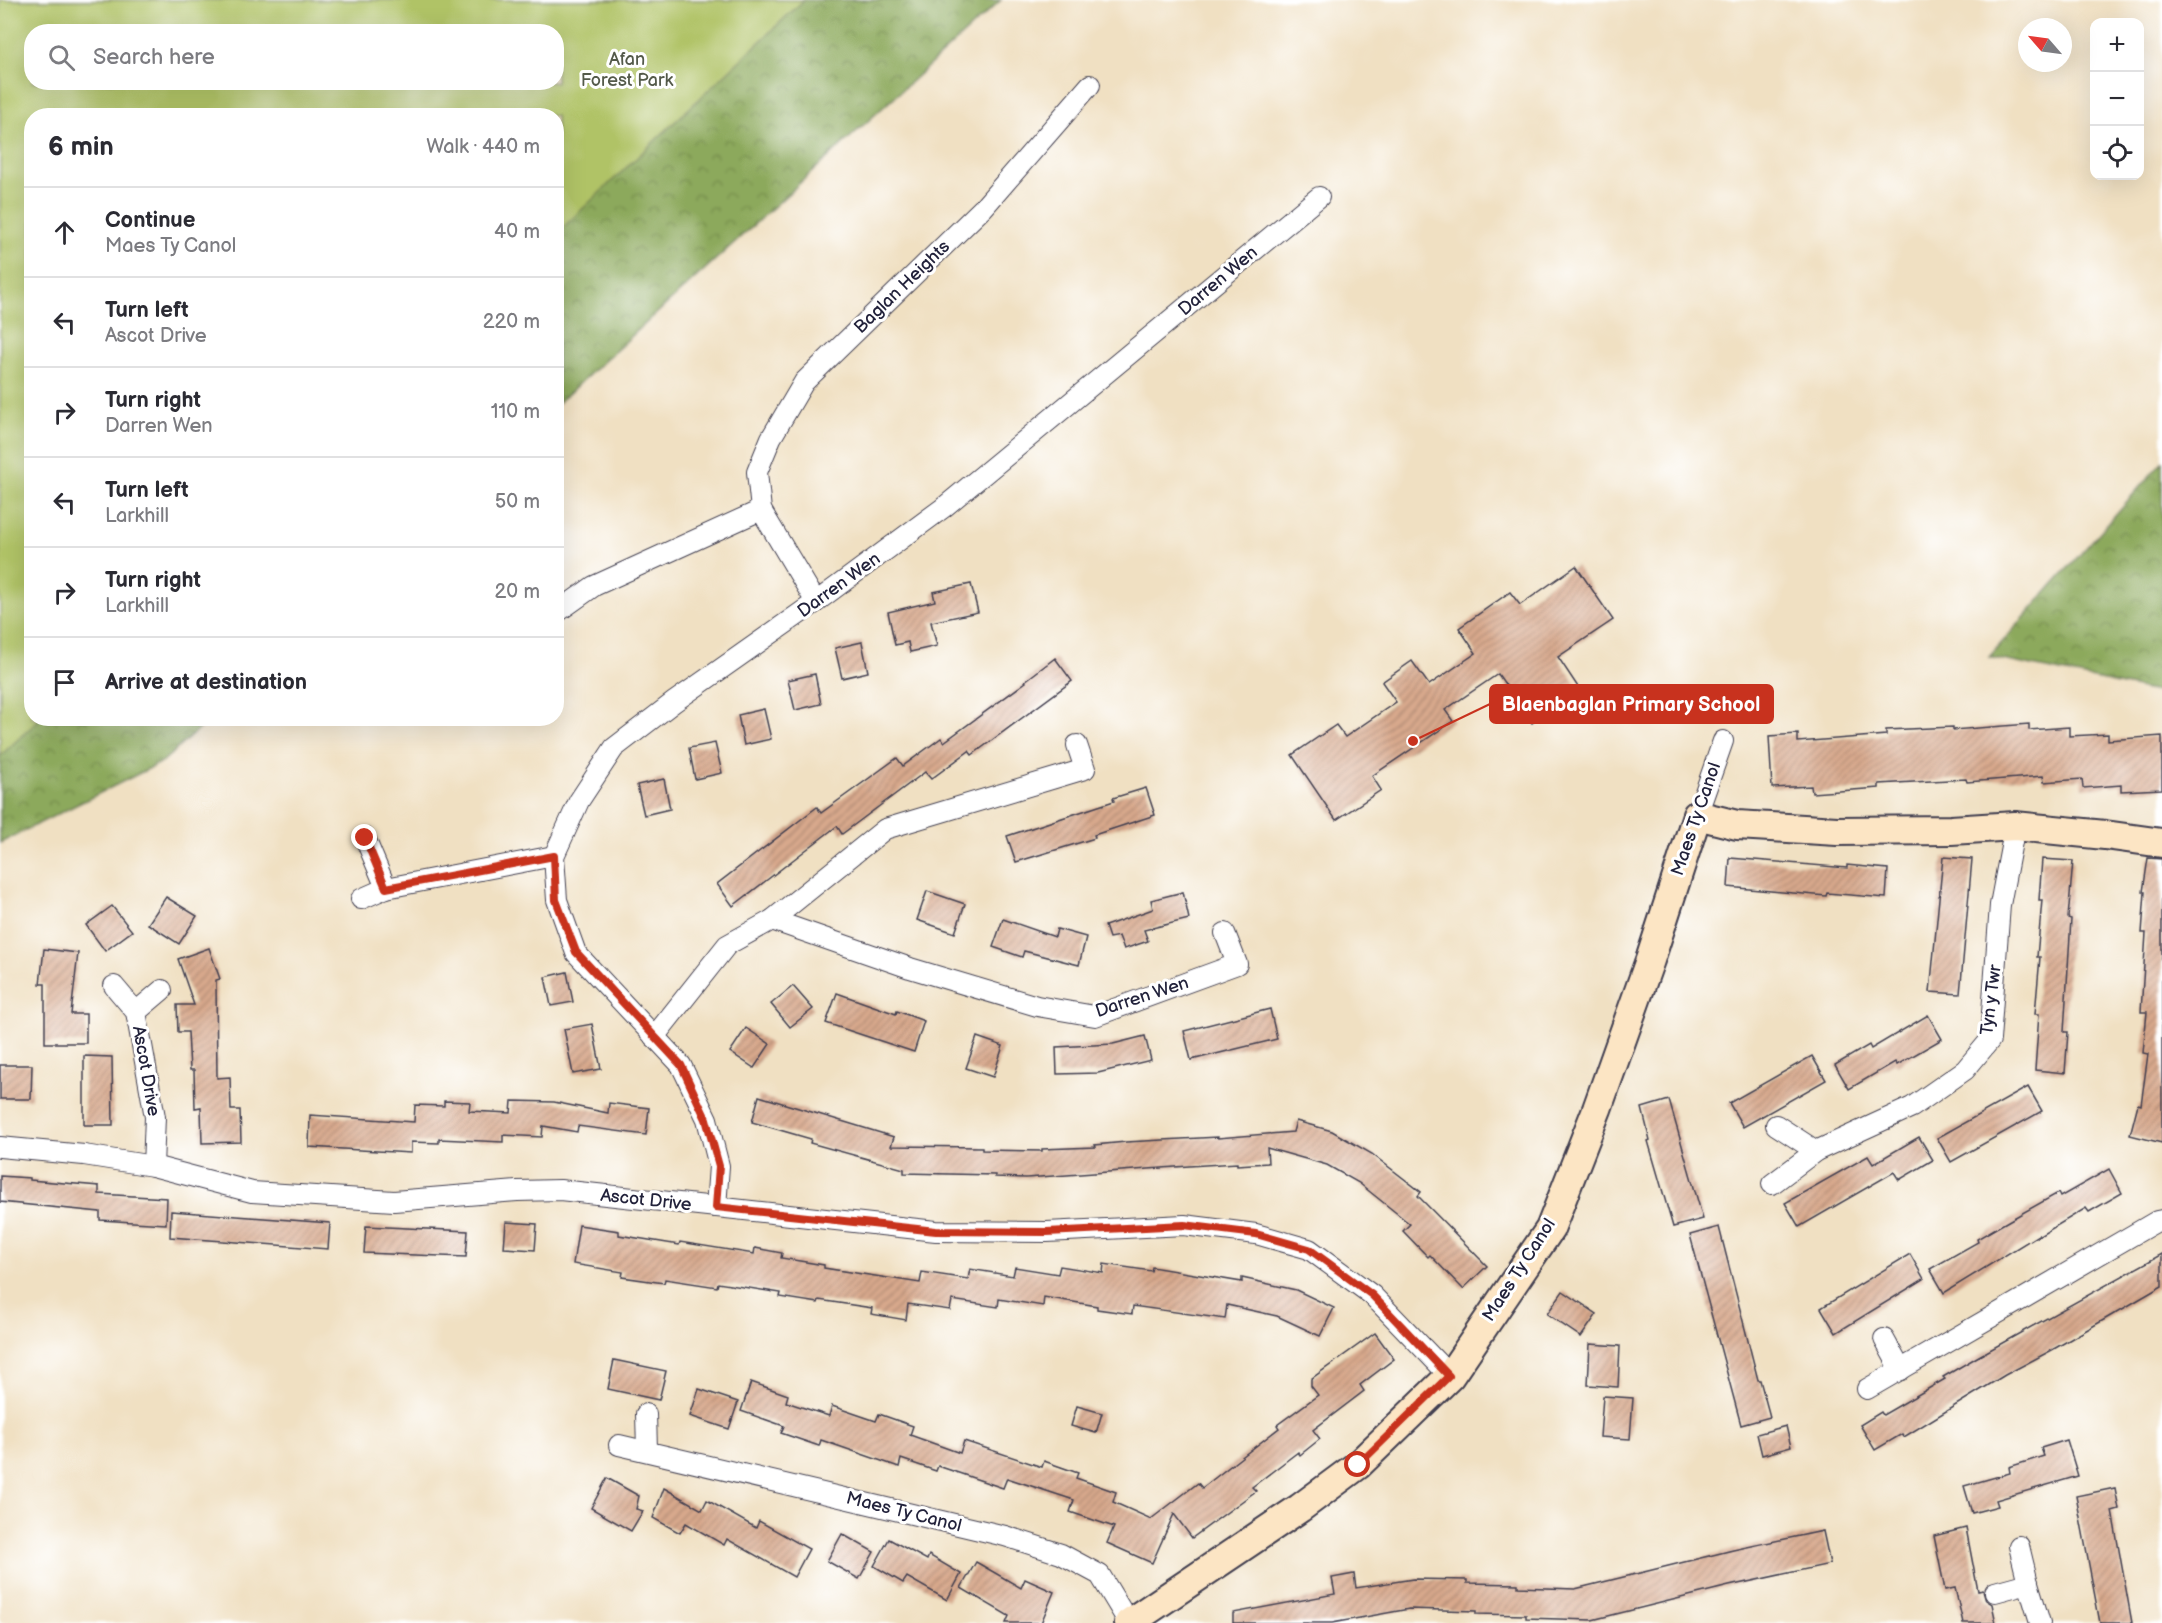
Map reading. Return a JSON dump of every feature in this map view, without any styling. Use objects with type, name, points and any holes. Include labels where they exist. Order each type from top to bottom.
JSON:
[{"type":"street","name":"Baglan Heights","points":[[816,602],[761,510],[757,472],[771,438],[804,382],[984,207],[1090,85]]},
{"type":"street","name":"Darren Wen","points":[[716,1207],[719,1166],[706,1119],[681,1065],[576,952],[556,900],[554,856],[579,801],[614,748],[943,507],[1319,197]]},
{"type":"street","points":[[564,607],[594,586],[761,510]]},
{"type":"street","name":"Maes Ty Canol","points":[[619,1445],[1005,1536],[1061,1554],[1100,1575],[1129,1623],[1300,1508],[1358,1465],[1449,1376],[1550,1229],[1647,971],[1723,741]]},
{"type":"street","points":[[654,1037],[727,945],[771,920],[885,829],[1086,769],[1077,745]]},
{"type":"street","points":[[1697,815],[1737,825],[1837,831],[1950,830],[2015,826],[2162,843]]},
{"type":"street","name":"Tyn y Twr","points":[[1772,1184],[1816,1151],[1912,1107],[1965,1070],[1990,1040],[2001,905],[2015,826]]},
{"type":"street","points":[[365,838],[386,888]]},
{"type":"street","points":[[361,900],[386,888],[554,856]]},
{"type":"street","name":"Darren Wen","points":[[771,920],[910,968],[1037,1006],[1095,1016],[1237,964],[1225,933]]},
{"type":"street","name":"Ascot Drive","points":[[114,987],[136,1012],[155,1117],[153,1166]]},
{"type":"street","name":"Ascot Drive","points":[[136,1012],[162,990]]},
{"type":"street","points":[[1776,1125],[1816,1151]]},
{"type":"street","name":"Ascot Drive","points":[[0,1147],[84,1155],[153,1166],[252,1192],[394,1201],[517,1191],[560,1191],[936,1231],[1047,1232],[1184,1225],[1256,1234],[1309,1249],[1372,1295],[1449,1376]]},
{"type":"street","points":[[1867,1389],[2162,1220]]},
{"type":"street","points":[[1884,1339],[1901,1370]]},
{"type":"street","points":[[646,1414],[647,1450]]},
{"type":"street","points":[[2019,1546],[2040,1623]]},
{"type":"street","points":[[1995,1592],[2028,1583]]},
{"type":"green space","points":[[0,0],[1001,0],[564,398],[564,108],[24,108],[24,726],[202,726],[162,762],[0,843]]},
{"type":"green space","name":"Afan Forest Park","points":[[0,0],[804,0],[564,226],[564,108],[24,108],[24,726],[32,726],[0,756]]},
{"type":"green space","points":[[2162,462],[2162,693],[1989,657]]},
{"type":"building","points":[[1576,566],[1613,620],[1558,657],[1580,690],[1532,723],[1498,674],[1445,710],[1453,721],[1372,776],[1381,790],[1336,820],[1292,755],[1336,725],[1345,737],[1396,702],[1382,682],[1412,661],[1429,685],[1476,653],[1459,628],[1510,592],[1520,605]]},
{"type":"building","points":[[971,584],[978,612],[931,622],[937,646],[910,652],[908,642],[895,645],[888,612],[935,601],[933,592]]},
{"type":"building","points":[[862,642],[868,672],[842,678],[835,648]]},
{"type":"building","points":[[1055,658],[1072,681],[972,755],[969,751],[931,779],[925,772],[842,834],[837,826],[733,906],[717,884],[817,807],[821,813],[897,758],[903,766],[941,738],[944,742]]},
{"type":"building","points":[[815,674],[821,704],[795,710],[788,680]]},
{"type":"building","points":[[764,709],[771,739],[744,745],[738,715]]},
{"type":"building","points":[[2029,724],[2029,730],[2069,727],[2069,736],[2108,734],[2108,740],[2162,736],[2162,789],[2121,791],[2121,785],[2083,788],[2082,779],[2044,782],[2043,776],[1967,782],[1966,779],[1879,784],[1879,788],[1812,793],[1811,786],[1772,788],[1769,736],[1798,734],[1798,742],[1886,735],[1886,730],[1953,727],[1953,730]]},
{"type":"building","points":[[715,743],[722,773],[695,779],[689,748]]},
{"type":"building","points":[[664,779],[670,809],[644,815],[637,785]]},
{"type":"building","points":[[1146,788],[1155,815],[1094,835],[1095,838],[1016,862],[1007,836],[1114,801],[1113,798]]},
{"type":"building","points":[[1943,857],[1972,859],[1960,994],[1930,992]]},
{"type":"building","points":[[1730,858],[1847,868],[1847,865],[1888,869],[1886,898],[1827,893],[1826,896],[1728,887]]},
{"type":"building","points":[[2148,858],[2162,859],[2162,1143],[2130,1135],[2138,1104],[2141,1105],[2148,1054],[2143,1053],[2147,1012],[2141,1012],[2146,933],[2142,933],[2145,892],[2143,892]]},
{"type":"building","points":[[2042,859],[2073,861],[2068,918],[2071,919],[2064,1032],[2068,1032],[2065,1073],[2035,1070],[2039,1014],[2035,1014],[2040,957],[2037,957],[2042,900],[2039,900]]},
{"type":"building","points":[[927,891],[965,904],[955,933],[917,920]]},
{"type":"building","points":[[1183,892],[1189,919],[1144,930],[1148,941],[1124,949],[1119,936],[1109,938],[1105,926],[1153,909],[1151,900]]},
{"type":"building","points":[[166,897],[197,916],[179,944],[148,924]]},
{"type":"building","points":[[112,906],[132,931],[105,951],[86,925]]},
{"type":"building","points":[[1003,919],[1055,937],[1057,929],[1086,937],[1079,965],[1024,951],[1022,957],[993,947]]},
{"type":"building","points":[[209,948],[220,979],[216,980],[217,1078],[230,1077],[231,1110],[240,1110],[241,1142],[202,1143],[201,1107],[195,1108],[194,1070],[190,1070],[188,1032],[178,1032],[177,1005],[194,1005],[178,959]]},
{"type":"building","points":[[44,949],[78,953],[71,1014],[86,1014],[86,1043],[45,1043],[45,984],[40,984]]},
{"type":"building","points":[[567,972],[573,1002],[551,1006],[545,977]]},
{"type":"building","points":[[793,986],[813,1009],[790,1027],[771,1004]]},
{"type":"building","points":[[837,993],[896,1014],[897,1011],[924,1021],[914,1052],[826,1023]]},
{"type":"building","points":[[1270,1009],[1277,1039],[1191,1060],[1184,1031]]},
{"type":"building","points":[[1928,1015],[1942,1039],[1897,1065],[1895,1062],[1849,1089],[1835,1065],[1869,1045],[1871,1049]]},
{"type":"building","points":[[592,1024],[601,1069],[573,1074],[564,1029]]},
{"type":"building","points":[[746,1028],[770,1044],[754,1068],[730,1052]]},
{"type":"building","points":[[1145,1036],[1151,1060],[1098,1073],[1057,1074],[1056,1047],[1113,1044]]},
{"type":"building","points":[[977,1037],[1003,1046],[993,1077],[966,1068]]},
{"type":"building","points":[[84,1056],[112,1057],[113,1125],[84,1125]]},
{"type":"building","points":[[1812,1056],[1826,1080],[1743,1127],[1729,1103]]},
{"type":"building","points":[[0,1065],[32,1065],[31,1099],[0,1099]]},
{"type":"building","points":[[2028,1087],[2042,1111],[1951,1162],[1937,1138]]},
{"type":"building","points":[[759,1096],[894,1137],[891,1146],[982,1147],[982,1150],[1042,1151],[1042,1149],[1096,1147],[1095,1145],[1126,1142],[1293,1132],[1296,1121],[1332,1131],[1372,1154],[1421,1192],[1418,1196],[1487,1266],[1463,1289],[1403,1231],[1410,1224],[1359,1183],[1327,1165],[1267,1148],[1268,1163],[1237,1165],[1237,1163],[1026,1178],[904,1173],[904,1169],[810,1143],[811,1139],[752,1122]]},
{"type":"building","points":[[1669,1100],[1703,1219],[1673,1227],[1648,1141],[1650,1140],[1642,1108]]},
{"type":"building","points":[[444,1101],[470,1102],[469,1111],[511,1113],[512,1101],[554,1102],[608,1113],[609,1103],[649,1108],[646,1135],[578,1126],[577,1132],[543,1126],[542,1137],[503,1135],[503,1142],[439,1139],[439,1143],[411,1142],[411,1153],[309,1147],[310,1115],[414,1122],[415,1105],[444,1106]]},
{"type":"building","points":[[1919,1137],[1933,1160],[1899,1180],[1894,1172],[1799,1227],[1785,1203],[1868,1156],[1873,1164]]},
{"type":"building","points":[[2109,1169],[2122,1193],[2089,1212],[2086,1208],[1944,1293],[1930,1269],[1978,1242],[1977,1239],[2058,1193],[2060,1197]]},
{"type":"building","points":[[0,1176],[99,1186],[99,1194],[167,1198],[166,1224],[100,1220],[100,1212],[0,1202]]},
{"type":"building","points":[[171,1211],[330,1223],[328,1249],[170,1237]]},
{"type":"building","points":[[506,1222],[537,1224],[535,1250],[504,1248]]},
{"type":"building","points":[[579,1225],[619,1231],[619,1235],[679,1245],[680,1242],[754,1254],[755,1248],[782,1253],[781,1258],[824,1265],[824,1268],[920,1283],[922,1272],[968,1279],[970,1269],[1013,1276],[1015,1267],[1058,1274],[1060,1266],[1103,1273],[1104,1264],[1151,1271],[1152,1267],[1242,1282],[1242,1278],[1296,1290],[1334,1308],[1320,1336],[1277,1316],[1227,1305],[1225,1319],[1133,1306],[1132,1314],[1044,1297],[1043,1306],[999,1299],[998,1307],[952,1300],[950,1310],[908,1304],[906,1320],[871,1314],[872,1308],[780,1297],[781,1293],[718,1283],[717,1287],[665,1279],[664,1283],[622,1277],[623,1272],[573,1264]]},
{"type":"building","points":[[366,1226],[468,1231],[466,1257],[364,1253]]},
{"type":"building","points":[[1719,1227],[1758,1380],[1760,1380],[1770,1417],[1741,1425],[1690,1235]]},
{"type":"building","points":[[1910,1254],[1924,1279],[1836,1333],[1821,1308]]},
{"type":"building","points":[[2162,1254],[2162,1286],[2005,1375],[1904,1437],[1902,1434],[1875,1450],[1860,1425],[1881,1412],[1883,1415],[1979,1356]]},
{"type":"building","points":[[1563,1291],[1597,1314],[1581,1337],[1547,1314]]},
{"type":"building","points":[[1375,1333],[1394,1359],[1360,1385],[1364,1391],[1313,1430],[1320,1439],[1300,1455],[1298,1452],[1252,1487],[1256,1491],[1192,1538],[1174,1514],[1152,1563],[1107,1543],[1114,1527],[1070,1512],[1074,1500],[1007,1478],[1003,1488],[938,1466],[936,1471],[901,1459],[899,1467],[821,1440],[819,1446],[781,1433],[784,1426],[741,1411],[751,1382],[788,1395],[786,1402],[829,1416],[832,1406],[876,1421],[879,1414],[913,1426],[910,1435],[960,1453],[964,1441],[1042,1467],[1044,1461],[1078,1473],[1076,1478],[1116,1492],[1113,1502],[1151,1519],[1198,1483],[1202,1488],[1279,1428],[1277,1425],[1318,1395],[1311,1386],[1311,1379]]},
{"type":"building","points":[[1590,1344],[1620,1346],[1618,1387],[1588,1385]]},
{"type":"building","points":[[614,1360],[666,1371],[659,1400],[608,1389]]},
{"type":"building","points":[[699,1389],[738,1402],[729,1429],[690,1416]]},
{"type":"building","points":[[1603,1396],[1633,1398],[1630,1439],[1600,1437]]},
{"type":"building","points":[[1077,1406],[1102,1413],[1096,1433],[1071,1426]]},
{"type":"building","points":[[1786,1426],[1791,1447],[1762,1455],[1757,1434]]},
{"type":"building","points":[[2067,1440],[2078,1476],[1996,1500],[1998,1506],[1972,1513],[1964,1486],[2010,1473],[2009,1467],[2044,1456],[2041,1448]]},
{"type":"building","points":[[607,1478],[639,1496],[636,1509],[643,1511],[631,1531],[591,1508]]},
{"type":"building","points":[[664,1488],[702,1510],[707,1500],[756,1528],[759,1521],[809,1549],[794,1577],[727,1539],[724,1545],[686,1523],[680,1533],[653,1518]]},
{"type":"building","points":[[2115,1488],[2119,1509],[2112,1511],[2132,1623],[2100,1623],[2076,1496]]},
{"type":"building","points":[[1966,1528],[1978,1591],[1983,1590],[1986,1600],[1992,1604],[1996,1623],[1963,1623],[1955,1588],[1945,1590],[1934,1536]]},
{"type":"building","points":[[1823,1531],[1830,1564],[1592,1620],[1526,1618],[1526,1615],[1476,1614],[1476,1611],[1409,1609],[1332,1623],[1233,1623],[1233,1613],[1335,1594],[1332,1578],[1354,1574],[1356,1588],[1413,1579],[1467,1580],[1467,1583],[1518,1584],[1518,1587],[1575,1589],[1733,1550]]},
{"type":"building","points":[[842,1534],[874,1552],[859,1579],[827,1561]]},
{"type":"building","points":[[889,1539],[927,1560],[929,1555],[961,1574],[947,1600],[907,1577],[903,1583],[874,1566]]},
{"type":"building","points":[[976,1562],[1021,1588],[1025,1579],[1054,1592],[1041,1623],[1006,1623],[1009,1616],[961,1588]]},
{"type":"place","name":"Blaenbaglan Primary School","points":[[1413,741]]},
{"type":"route","points":[[365,838],[386,888],[554,856],[556,900],[576,952],[681,1065],[706,1119],[719,1166],[716,1207],[936,1231],[1047,1232],[1184,1225],[1256,1234],[1309,1249],[1372,1295],[1449,1376],[1358,1465]]}]
